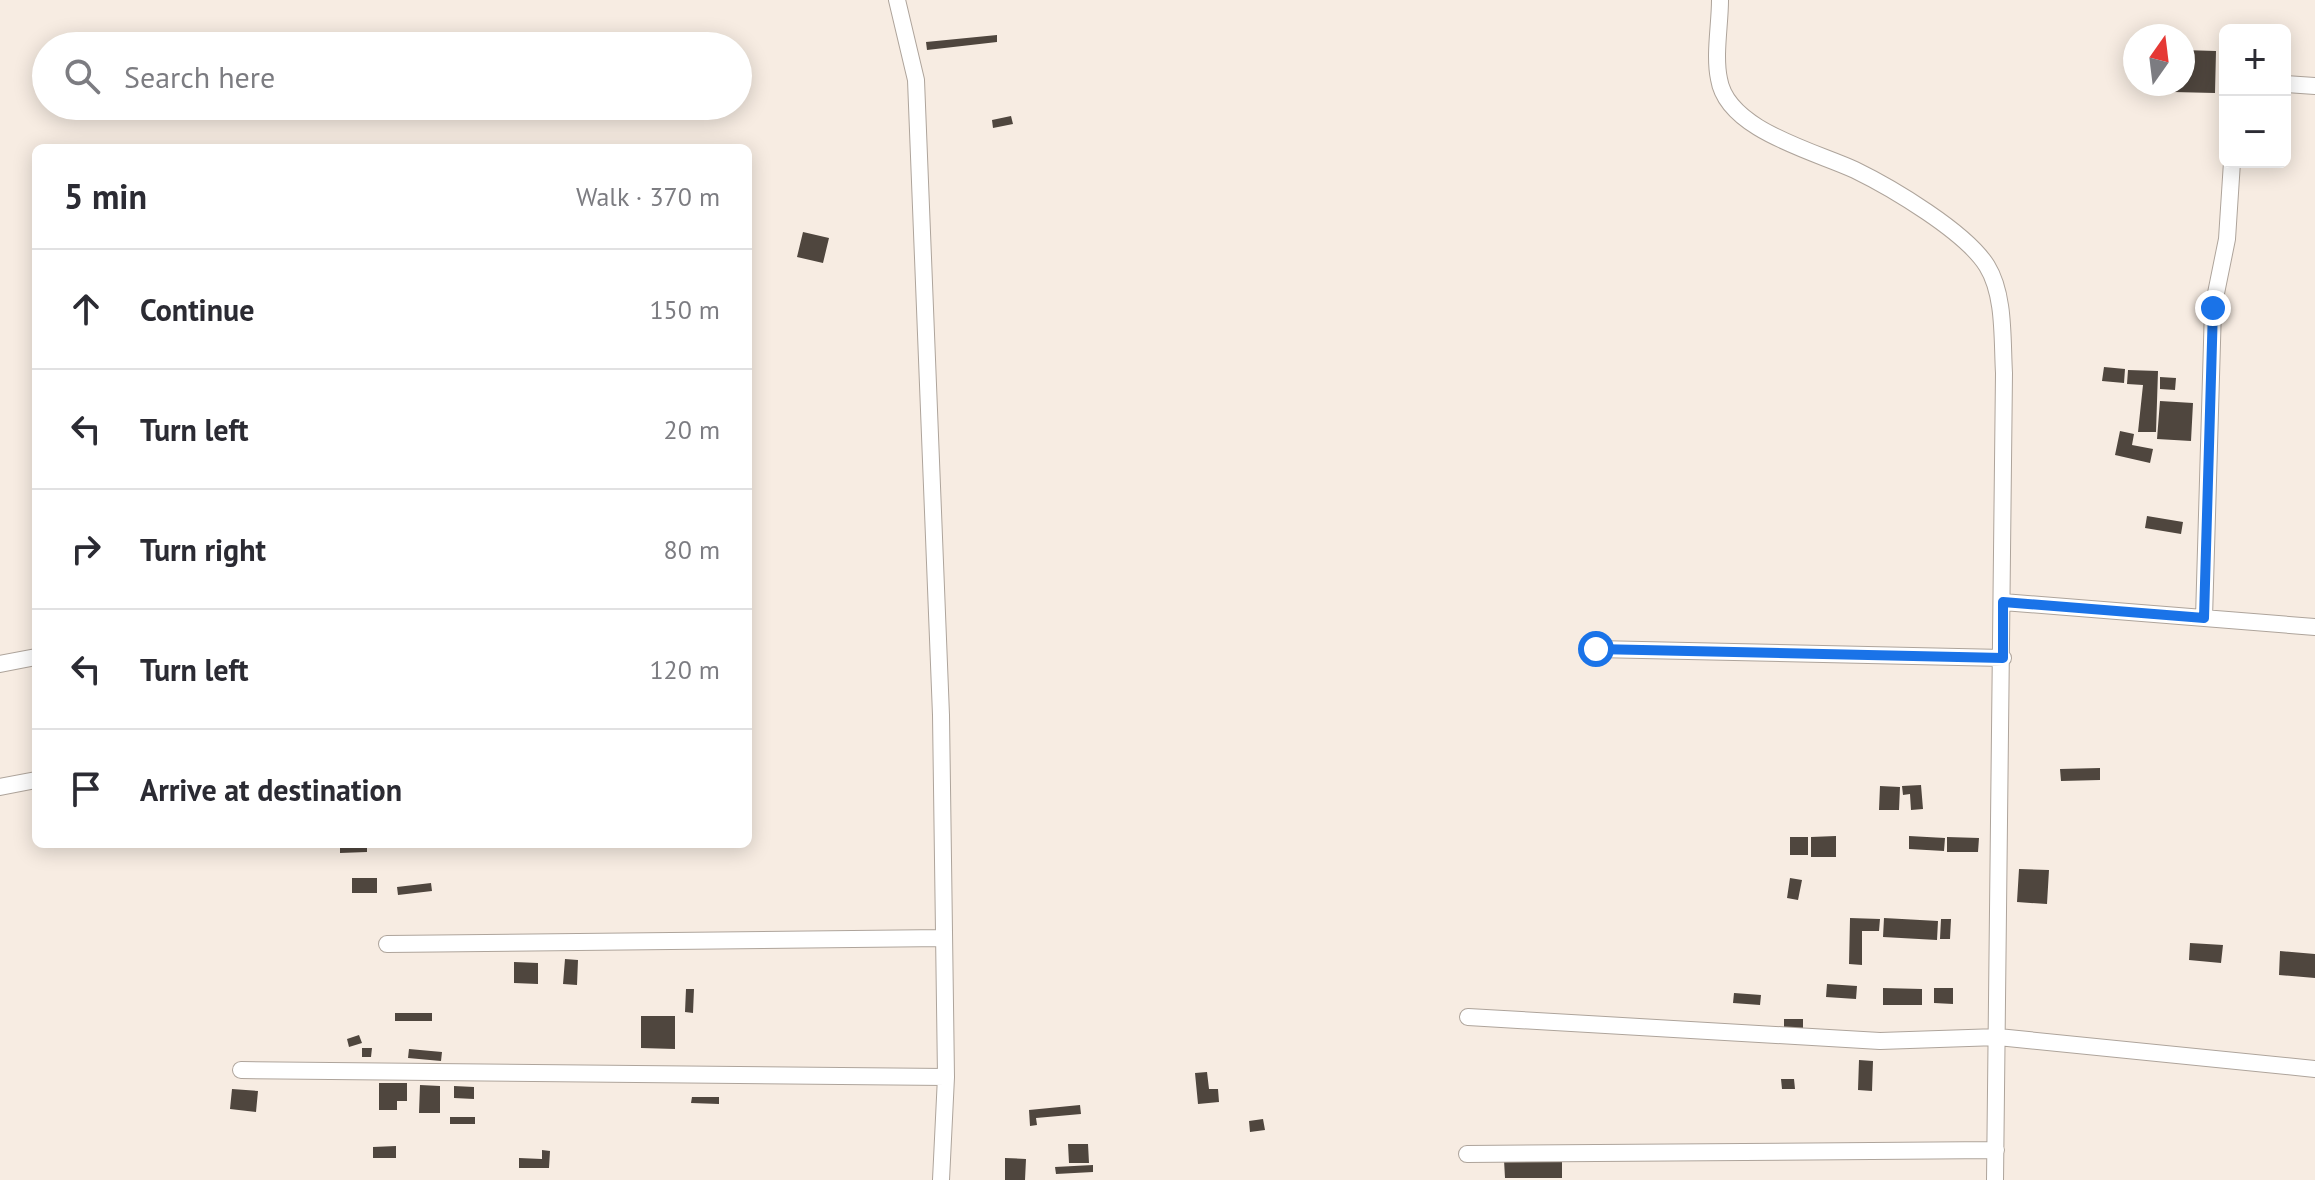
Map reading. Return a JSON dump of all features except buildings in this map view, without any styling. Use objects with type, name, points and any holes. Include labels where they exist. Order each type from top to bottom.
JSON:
[{"type":"street","points":[[897,0],[916,80],[941,715],[946,1077],[941,1180]]},
{"type":"street","points":[[1720,0],[1719,81],[1737,114],[1766,132],[1858,171],[1964,237],[1989,268],[2000,312],[2004,373],[2003,658],[1995,1180]]},
{"type":"street","points":[[2291,84],[2315,86]]},
{"type":"street","points":[[2204,618],[2213,308],[2227,239],[2232,168]]},
{"type":"street","points":[[2003,602],[2315,627]]},
{"type":"street","points":[[1596,649],[2003,658]]},
{"type":"street","points":[[0,664],[32,658]]},
{"type":"street","points":[[0,787],[32,781]]},
{"type":"street","points":[[387,944],[944,938]]},
{"type":"street","points":[[1468,1017],[1880,1041],[1998,1037],[2315,1069]]},
{"type":"street","points":[[241,1070],[946,1077]]},
{"type":"street","points":[[1467,1154],[1996,1150]]},
{"type":"route","points":[[1596,649],[2003,658],[2003,602],[2204,618],[2213,308]]}]
